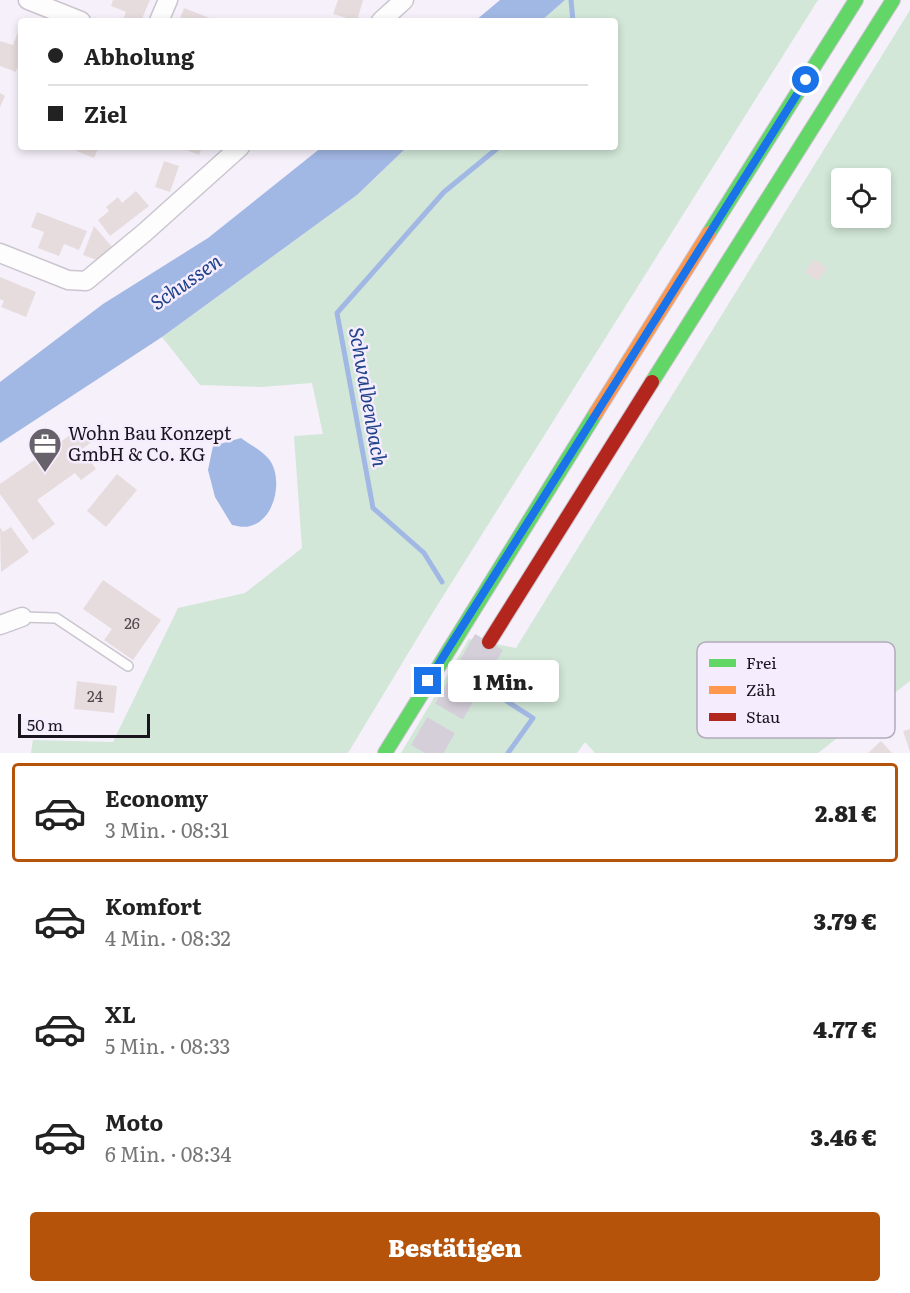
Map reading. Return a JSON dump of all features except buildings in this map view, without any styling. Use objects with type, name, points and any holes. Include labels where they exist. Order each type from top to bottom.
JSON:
[{"type":"highway","points":[[385,753],[461,628],[856,0]]},
{"type":"highway","points":[[489,642],[893,0]]},
{"type":"street","points":[[28,0],[73,18]]},
{"type":"street","points":[[160,18],[168,0]]},
{"type":"street","points":[[384,18],[404,0]]},
{"type":"street","points":[[0,253],[68,280],[86,280],[144,233],[237,150]]},
{"type":"street","points":[[0,625],[22,617]]},
{"type":"lane","points":[[22,617],[56,618],[128,666]]},
{"type":"green space","points":[[565,0],[818,0],[430,617],[348,753],[31,753],[33,740],[113,742],[178,608],[245,593],[302,548],[294,436],[323,434],[312,383],[261,387],[200,385],[162,337],[357,195],[404,150],[618,150],[618,18],[544,18]]},
{"type":"green space","points":[[910,10],[910,681],[895,693],[895,642],[697,642],[697,738],[837,738],[818,753],[595,753],[585,742],[577,753],[401,753],[469,639],[516,648]]},
{"type":"water","points":[[500,0],[565,0],[544,18],[479,18]]},
{"type":"water","name":"Schussen","points":[[318,150],[404,150],[357,195],[162,337],[0,443],[0,382],[103,304],[208,238]]},
{"type":"water","points":[[241,438],[268,458],[276,475],[275,496],[271,507],[259,522],[246,527],[232,525],[215,497],[208,470],[213,446]]},
{"type":"waterway","name":"Schwalbenbach","points":[[571,0],[573,18]]},
{"type":"waterway","name":"Schwalbenbach","points":[[442,582],[424,553],[373,508],[337,313],[444,192],[495,150]]},
{"type":"waterway","name":"Schwalbenbach","points":[[494,689],[505,700],[533,718],[508,753]]},
{"type":"tunnel","points":[[425,753],[489,642]]},
{"type":"traffic: fast","points":[[709,233],[856,0]]},
{"type":"traffic: fast","points":[[652,382],[893,0]]},
{"type":"traffic: fast","points":[[385,753],[596,413]]},
{"type":"traffic: slow","points":[[596,413],[709,233]]},
{"type":"traffic: jam","points":[[489,642],[652,382]]},
{"type":"place","name":"Wohn Bau Konzept GmbH & Co. KG","points":[[45,473]]},
{"type":"route","points":[[428,681],[806,80]]}]
